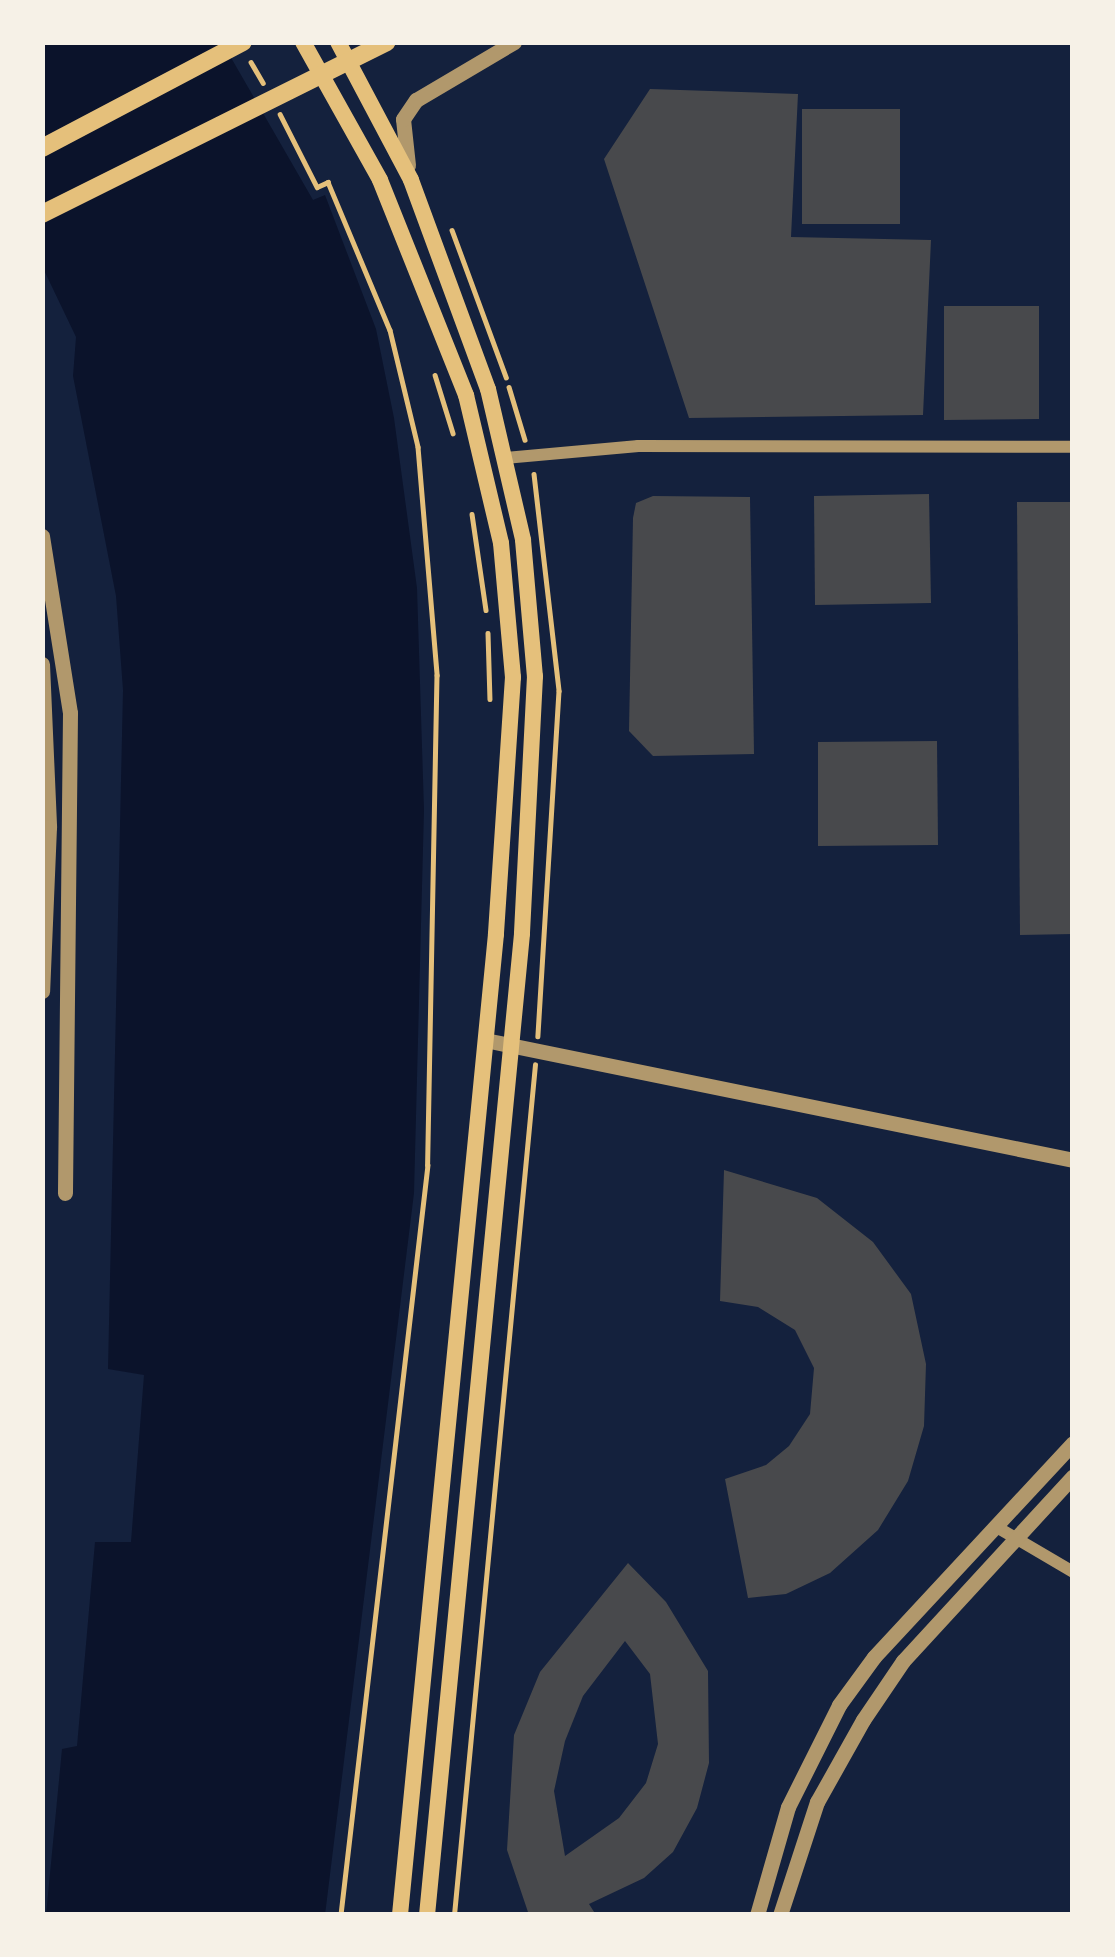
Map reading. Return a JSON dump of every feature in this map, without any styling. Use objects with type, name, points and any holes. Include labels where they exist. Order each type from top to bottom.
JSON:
[{"type":"main road","points":[[42,148],[242,42]]},
{"type":"main road","points":[[304,42],[380,180],[466,395],[501,543],[513,677],[485,1040],[400,1915]]},
{"type":"main road","points":[[42,214],[321,71],[343,51],[388,42]]},
{"type":"main road","points":[[343,51],[411,180],[506,458],[523,540],[535,676],[513,1045],[428,1915]]},
{"type":"street","points":[[411,180],[403,119],[416,100],[514,42]]},
{"type":"street","points":[[506,458],[638,446],[1073,447]]},
{"type":"street","points":[[42,536],[70,713],[65,1193]]},
{"type":"street","points":[[42,664],[49,826],[42,991]]},
{"type":"street","points":[[485,1040],[1073,1160]]},
{"type":"street","points":[[757,1915],[788,1807],[839,1705],[1073,1443]]},
{"type":"street","points":[[780,1915],[817,1802],[853,1736],[903,1661],[1073,1476]]},
{"type":"street","points":[[995,1526],[1012,1542],[1073,1572]]},
{"type":"path","points":[[242,42],[317,187],[328,182],[390,330],[418,447],[437,675],[428,1165],[341,1915]]},
{"type":"path","points":[[428,353],[459,456]]},
{"type":"path","points":[[470,501],[490,719]]},
{"type":"path","points":[[454,1915],[527,1136]]},
{"type":"water","points":[[42,42],[222,42],[313,200],[325,195],[376,329],[394,418],[417,588],[424,810],[414,1193],[325,1915],[46,1915],[62,1749],[77,1746],[95,1542],[131,1542],[144,1375],[108,1369],[123,690],[116,596],[73,376],[76,337],[42,266]]},
{"type":"building","points":[[650,89],[798,94],[791,237],[931,240],[923,415],[689,418],[604,159]]},
{"type":"building","points":[[802,109],[900,109],[900,224],[802,224]]},
{"type":"building","points":[[944,306],[1039,306],[1039,419],[944,420]]},
{"type":"building","points":[[929,494],[931,603],[815,605],[814,496]]},
{"type":"building","points":[[653,496],[750,497],[754,754],[653,756],[629,731],[633,518],[636,503]]},
{"type":"building","points":[[1017,502],[1073,502],[1073,934],[1020,935]]},
{"type":"building","points":[[937,741],[938,845],[818,846],[818,742]]},
{"type":"building","points":[[724,1170],[817,1198],[873,1242],[911,1294],[926,1364],[924,1426],[908,1481],[878,1530],[830,1573],[786,1594],[748,1598],[725,1479],[766,1465],[789,1446],[810,1414],[814,1368],[795,1330],[758,1307],[720,1301]]},
{"type":"building","points":[[628,1563],[666,1602],[708,1671],[709,1763],[697,1808],[673,1852],[644,1878],[589,1904],[596,1915],[529,1915],[507,1850],[514,1735],[540,1672]],"holes":[[[625,1641],[650,1674],[658,1744],[646,1783],[619,1818],[565,1856],[554,1791],[565,1741],[583,1696]]]}]
